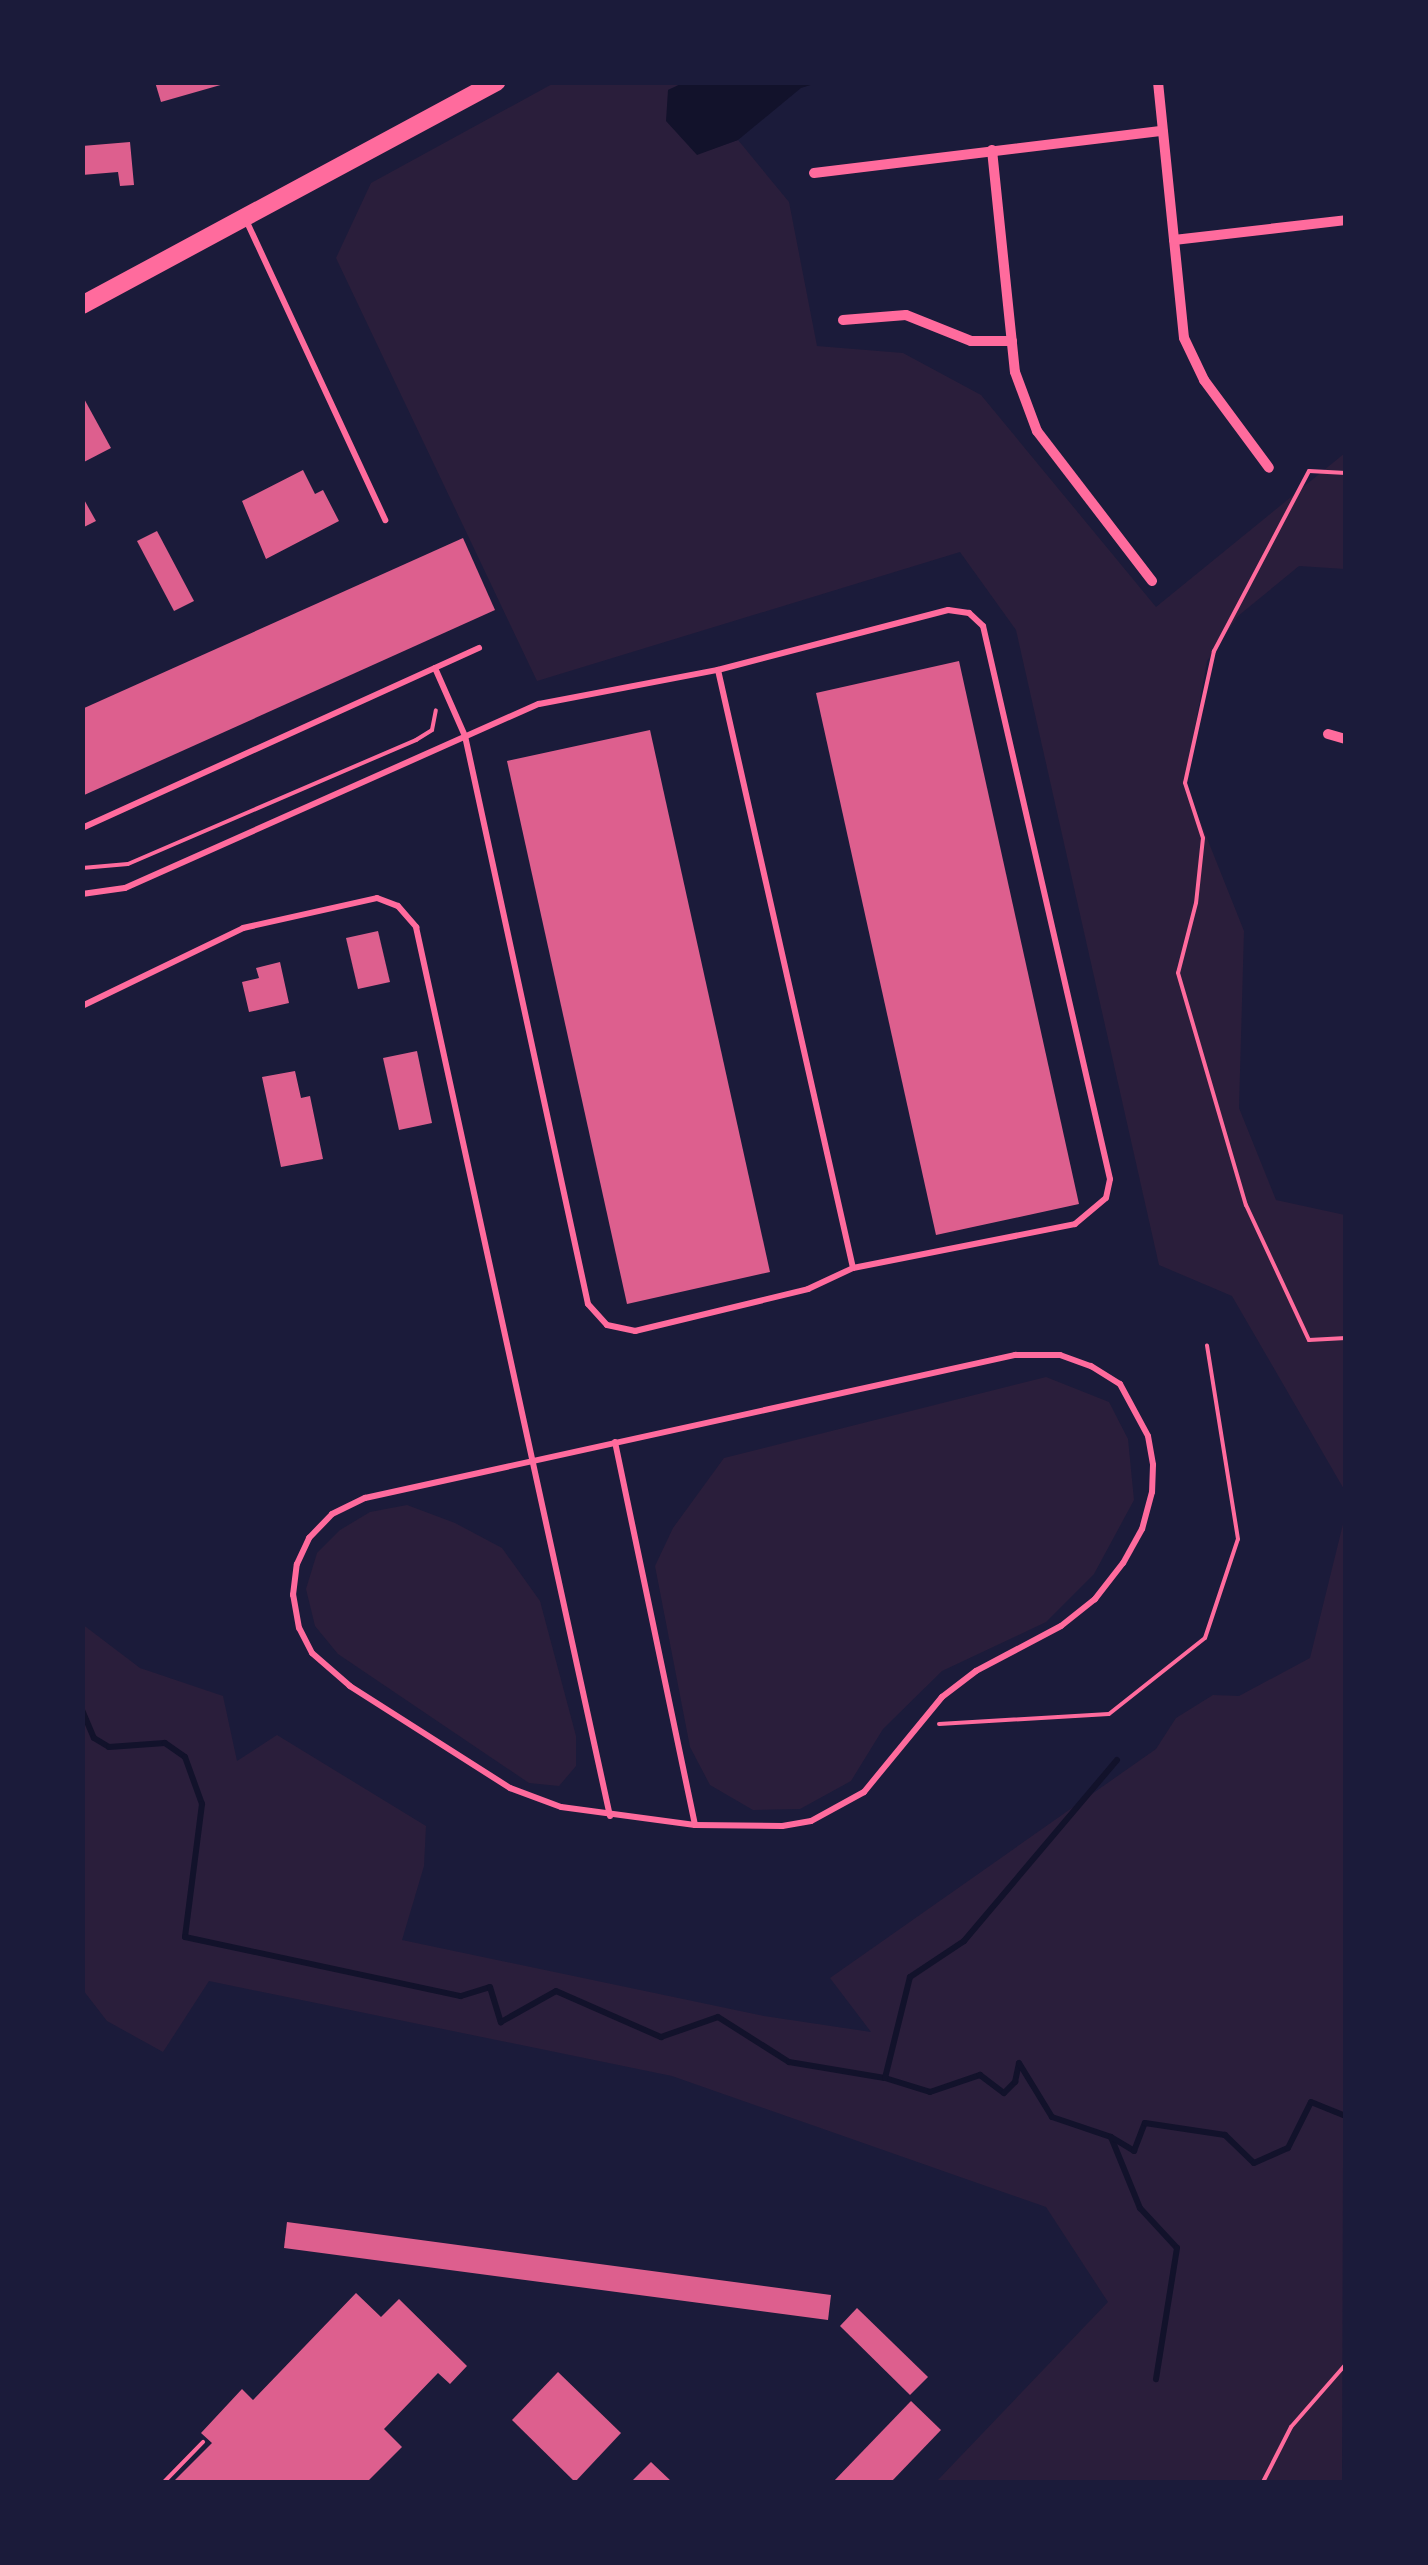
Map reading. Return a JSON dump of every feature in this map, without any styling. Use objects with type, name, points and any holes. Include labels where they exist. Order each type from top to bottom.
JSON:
[{"type":"main road","points":[[82,305],[498,82]]},
{"type":"street","points":[[1158,82],[1184,338],[1194,362],[1270,468]]},
{"type":"street","points":[[814,173],[1162,130]]},
{"type":"street","points":[[992,150],[1016,372],[1037,432],[1152,581]]},
{"type":"street","points":[[1174,240],[1346,220]]},
{"type":"street","points":[[843,320],[906,315],[971,341],[1012,341]]},
{"type":"street","points":[[1328,734],[1346,740]]},
{"type":"lane","points":[[246,218],[384,520]]},
{"type":"lane","points":[[82,894],[125,888],[464,736],[539,704],[718,670],[948,610],[968,613],[983,626],[991,644],[1110,1179],[1106,1198],[1095,1212],[1075,1224],[854,1268],[808,1289],[635,1331],[606,1325],[588,1304],[464,736],[435,668]]},
{"type":"lane","points":[[82,828],[479,648]]},
{"type":"lane","points":[[718,670],[854,1268]]},
{"type":"lane","points":[[82,1006],[243,928],[378,898],[398,906],[416,927],[610,1816]]},
{"type":"lane","points":[[1015,1355],[1060,1355],[1091,1366],[1120,1384],[1148,1436],[1152,1492],[1142,1529],[1124,1563],[1094,1600],[1072,1617],[976,1671],[914,1726],[864,1792],[837,1810],[782,1826],[695,1825],[561,1807],[510,1788],[350,1686],[312,1653],[299,1628],[293,1595],[297,1564],[309,1538],[332,1514],[366,1498],[615,1442],[1015,1355]]},
{"type":"lane","points":[[615,1442],[695,1825]]},
{"type":"path","points":[[1346,473],[1310,471],[1214,651],[1184,783],[1203,838],[1196,903],[1178,973],[1246,1204],[1309,1340],[1346,1338]]},
{"type":"path","points":[[82,868],[128,864],[416,740],[432,730],[435,706]]},
{"type":"path","points":[[914,1726],[1109,1714],[1205,1638],[1238,1538],[1207,1344]]},
{"type":"path","points":[[1263,2482],[1291,2427],[1346,2364]]},
{"type":"path","points":[[164,2482],[204,2442]]},
{"type":"shaded area","points":[[554,83],[683,83],[668,90],[697,154],[738,140],[789,202],[817,346],[903,353],[981,395],[1156,607],[1345,453],[1345,569],[1299,566],[1238,616],[1207,661],[1185,783],[1244,931],[1239,1108],[1276,1200],[1345,1215],[1345,1491],[1232,1296],[1159,1265],[1016,630],[960,552],[537,681],[336,258],[371,183]]},
{"type":"shaded area","points":[[683,83],[817,83],[801,88],[738,140],[697,155],[666,121],[668,90]]},
{"type":"shaded area","points":[[1046,1377],[1109,1402],[1128,1439],[1134,1500],[1094,1574],[1046,1622],[942,1671],[883,1729],[851,1781],[800,1809],[753,1810],[710,1785],[690,1747],[655,1566],[673,1528],[724,1458]]},
{"type":"shaded area","points":[[407,1505],[455,1523],[502,1548],[540,1601],[576,1736],[576,1766],[559,1786],[529,1783],[338,1654],[315,1626],[306,1589],[317,1553],[340,1530],[370,1512]]},
{"type":"shaded area","points":[[1345,1516],[1342,2482],[936,2482],[1108,2302],[1046,2207],[672,2076],[209,1981],[163,2052],[107,2021],[83,1990],[82,1624],[140,1668],[223,1696],[237,1761],[277,1735],[426,1826],[424,1866],[402,1940],[764,2016],[871,2032],[830,1978],[1156,1749],[1176,1718],[1213,1695],[1239,1696],[1310,1658]]},
{"type":"building","points":[[155,82],[224,82],[224,84],[161,102]]},
{"type":"building","points":[[130,142],[134,185],[120,186],[118,172],[82,175],[82,146]]},
{"type":"building","points":[[82,395],[111,448],[82,463]]},
{"type":"building","points":[[303,470],[315,494],[323,490],[339,521],[266,559],[242,501]]},
{"type":"building","points":[[82,496],[96,521],[82,528]]},
{"type":"building","points":[[157,531],[194,601],[174,611],[137,541]]},
{"type":"building","points":[[463,538],[495,610],[82,796],[82,709]]},
{"type":"building","points":[[959,661],[1079,1204],[936,1235],[816,693]]},
{"type":"building","points":[[650,730],[770,1272],[627,1304],[507,761]]},
{"type":"building","points":[[378,931],[390,982],[358,989],[346,938]]},
{"type":"building","points":[[280,962],[289,1003],[249,1012],[242,982],[259,978],[256,968]]},
{"type":"building","points":[[417,1051],[432,1123],[399,1130],[383,1058]]},
{"type":"building","points":[[295,1071],[301,1098],[310,1096],[323,1159],[281,1167],[262,1077]]},
{"type":"building","points":[[287,2222],[831,2295],[828,2320],[284,2248]]},
{"type":"building","points":[[356,2293],[381,2317],[399,2299],[467,2366],[450,2384],[438,2373],[384,2429],[402,2447],[367,2482],[173,2482],[212,2443],[201,2433],[242,2389],[253,2400]]},
{"type":"building","points":[[857,2308],[928,2377],[910,2395],[840,2326]]},
{"type":"building","points":[[558,2372],[621,2433],[575,2482],[512,2420]]},
{"type":"building","points":[[911,2401],[941,2430],[891,2482],[833,2482]]},
{"type":"building","points":[[651,2462],[672,2482],[631,2482]]},
{"type":"waterway","points":[[82,1710],[94,1738],[109,1747],[165,1743],[185,1757],[202,1804],[185,1937],[461,1996],[490,1987],[501,2022],[556,1991],[661,2037],[718,2017],[789,2062],[885,2078],[930,2092],[980,2075],[1004,2093],[1015,2082],[1019,2063],[1052,2117],[1111,2137],[1140,2208],[1177,2248],[1156,2379]]},
{"type":"waterway","points":[[885,2078],[910,1977],[964,1941],[1117,1760]]},
{"type":"waterway","points":[[1111,2137],[1134,2151],[1145,2123],[1225,2135],[1254,2163],[1288,2148],[1311,2102],[1346,2116]]}]
